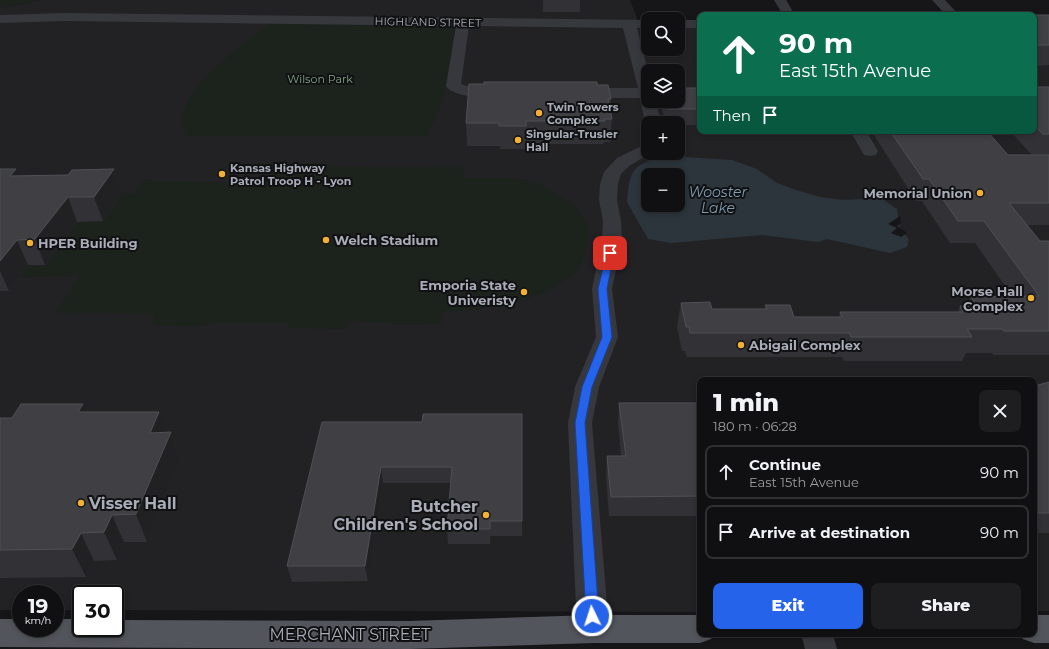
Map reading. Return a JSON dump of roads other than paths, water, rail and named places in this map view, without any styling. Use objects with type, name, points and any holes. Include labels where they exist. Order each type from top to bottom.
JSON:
[{"type":"main road","name":"MERCHANT STREET","points":[[0,633],[409,635],[593,629],[697,629]]},
{"type":"main road","points":[[1037,629],[1049,629]]},
{"type":"street","points":[[780,0],[787,12]]},
{"type":"street","points":[[938,0],[950,12]]},
{"type":"street","name":"HIGHLAND STREET","points":[[0,19],[32,17],[641,24]]},
{"type":"street","points":[[463,22],[453,86],[461,90],[471,92],[511,93]]},
{"type":"street","points":[[629,24],[641,70]]},
{"type":"street","points":[[685,24],[697,24]]},
{"type":"street","points":[[566,93],[641,97]]},
{"type":"street","points":[[860,134],[870,151]]},
{"type":"street","points":[[593,629],[580,423],[587,387],[607,337],[602,289],[612,241],[612,221],[608,200],[609,184],[613,172],[618,167],[641,152]]},
{"type":"street","points":[[818,637],[821,649]]},
{"type":"water","name":"Wooster Lake","points":[[685,157],[732,160],[757,169],[777,183],[820,197],[842,200],[881,198],[897,209],[900,229],[909,239],[907,247],[890,253],[827,239],[818,242],[762,235],[671,243],[648,239],[627,202],[632,174],[638,166],[651,161],[685,160]]},
{"type":"place","name":"Twin Towers Complex","points":[[539,113]]},
{"type":"place","name":"Singular-Trusler Hall","points":[[518,140]]},
{"type":"place","name":"Kansas Highway Patrol Troop H - Lyon","points":[[222,174]]},
{"type":"place","name":"Memorial Union","points":[[980,193]]},
{"type":"place","name":"Welch Stadium","points":[[326,240]]},
{"type":"place","name":"HPER Building","points":[[30,243]]},
{"type":"place","name":"Emporia State Univeristy","points":[[524,292]]},
{"type":"place","name":"Morse Hall Complex","points":[[1031,298]]},
{"type":"place","name":"Abigail Complex","points":[[741,345]]},
{"type":"place","name":"Visser Hall","points":[[81,503]]},
{"type":"place","name":"Butcher Children's School","points":[[486,515]]},
{"type":"park label","name":"Wilson Park","points":[[320,79]]}]
